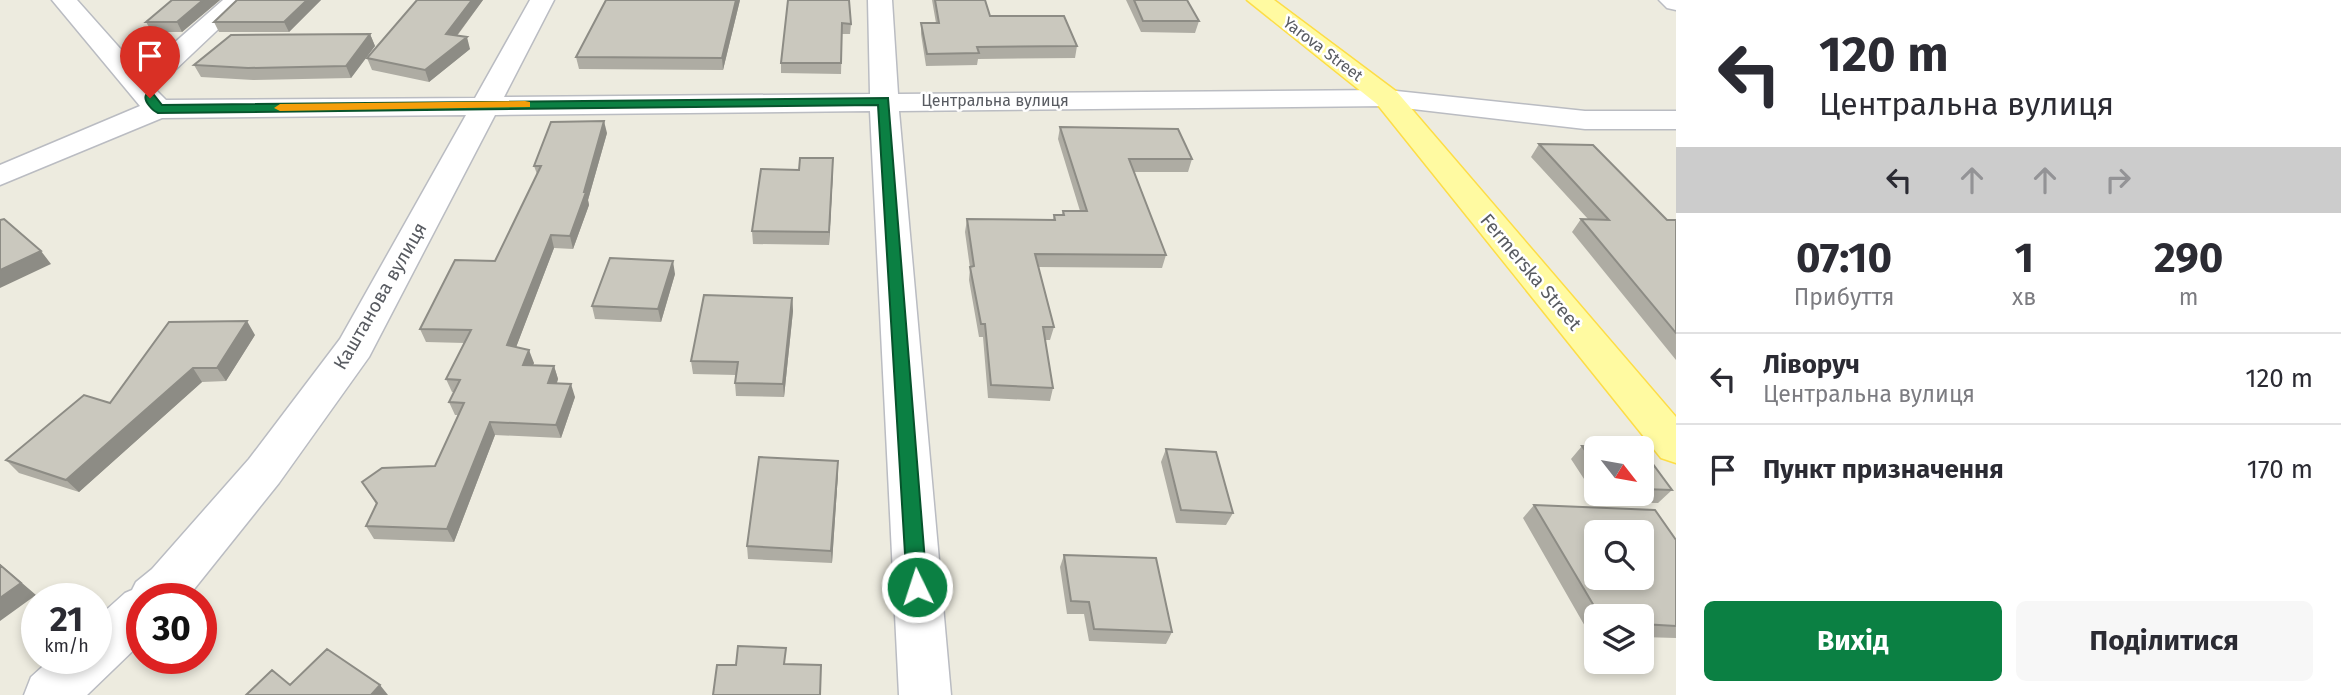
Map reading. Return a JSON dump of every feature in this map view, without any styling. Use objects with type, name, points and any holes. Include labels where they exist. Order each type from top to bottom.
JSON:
[{"type":"main road","name":"Yarova Street","points":[[1259,0],[1387,98]]},
{"type":"main road","name":"Fermerska Street","points":[[1387,98],[1676,446]]},
{"type":"street","points":[[64,0],[150,98]]},
{"type":"street","points":[[0,176],[150,98],[237,0]]},
{"type":"street","name":"Каштанова вулиця","points":[[166,583],[264,471],[355,347],[542,0]]},
{"type":"street","points":[[880,0],[884,101],[925,695]]},
{"type":"street","points":[[1671,0],[1676,3]]},
{"type":"street","name":"Центральна вулиця","points":[[150,98],[486,105],[1387,98],[1585,120],[1676,120]]},
{"type":"street","points":[[112,637],[126,624]]},
{"type":"street","points":[[50,695],[72,674]]},
{"type":"building","points":[[172,0],[203,0],[177,22],[146,22]]},
{"type":"building","points":[[237,0],[307,0],[284,22],[214,22]]},
{"type":"building","points":[[417,0],[472,0],[446,34],[467,37],[425,70],[367,58]]},
{"type":"building","points":[[606,0],[736,0],[722,58],[576,57]]},
{"type":"building","points":[[788,0],[849,0],[851,24],[842,23],[841,63],[781,63]]},
{"type":"building","points":[[935,0],[985,0],[990,16],[1064,16],[1077,46],[977,47],[979,53],[927,54],[921,23],[939,23]]},
{"type":"building","points":[[1134,0],[1187,0],[1199,21],[1143,21]]},
{"type":"building","points":[[370,34],[346,66],[248,68],[194,65],[231,35]]},
{"type":"building","points":[[604,121],[586,192],[570,236],[551,235],[507,345],[529,350],[523,365],[554,366],[548,383],[571,384],[556,425],[490,422],[447,529],[366,526],[377,503],[362,482],[382,468],[435,466],[464,403],[449,402],[460,380],[446,379],[471,330],[420,329],[455,260],[495,261],[541,166],[534,166],[551,122]]},
{"type":"building","points":[[1060,127],[1178,129],[1192,159],[1129,159],[1166,255],[1035,254],[1054,327],[1043,327],[1053,388],[991,385],[985,324],[981,324],[970,267],[974,266],[967,219],[1055,220],[1054,215],[1064,215],[1063,211],[1087,211]]},
{"type":"building","points":[[1539,144],[1593,145],[1667,220],[1676,220],[1676,333],[1581,219],[1609,220]]},
{"type":"building","points":[[800,158],[833,158],[829,232],[752,231],[761,169],[799,170]]},
{"type":"building","points":[[4,219],[41,251],[0,270],[0,220]]},
{"type":"building","points":[[610,258],[673,261],[658,309],[592,306]]},
{"type":"building","points":[[704,295],[792,298],[783,384],[735,383],[738,362],[691,361]]},
{"type":"building","points":[[247,321],[217,368],[193,368],[66,480],[6,460],[84,395],[110,403],[169,322]]},
{"type":"building","points":[[1166,449],[1216,452],[1233,513],[1181,510]]},
{"type":"building","points":[[759,457],[838,461],[831,551],[747,546]]},
{"type":"building","points":[[1654,465],[1672,490],[1654,489]]},
{"type":"building","points":[[1534,505],[1655,510],[1676,540],[1676,626],[1654,625],[1654,604],[1593,604],[1585,590],[1654,590],[1654,520],[1584,520],[1584,589]]},
{"type":"building","points":[[1064,555],[1156,558],[1172,632],[1094,629],[1089,602],[1071,601]]},
{"type":"building","points":[[0,565],[21,583],[0,598]]},
{"type":"building","points":[[738,646],[786,648],[784,664],[821,665],[820,695],[713,695],[717,665],[736,665]]},
{"type":"building","points":[[327,649],[380,685],[371,695],[246,695],[272,670],[290,685]]},
{"type":"slow traffic","points":[[280,108],[525,105]]},
{"type":"route","points":[[150,98],[158,109],[884,101],[917,587]]}]
